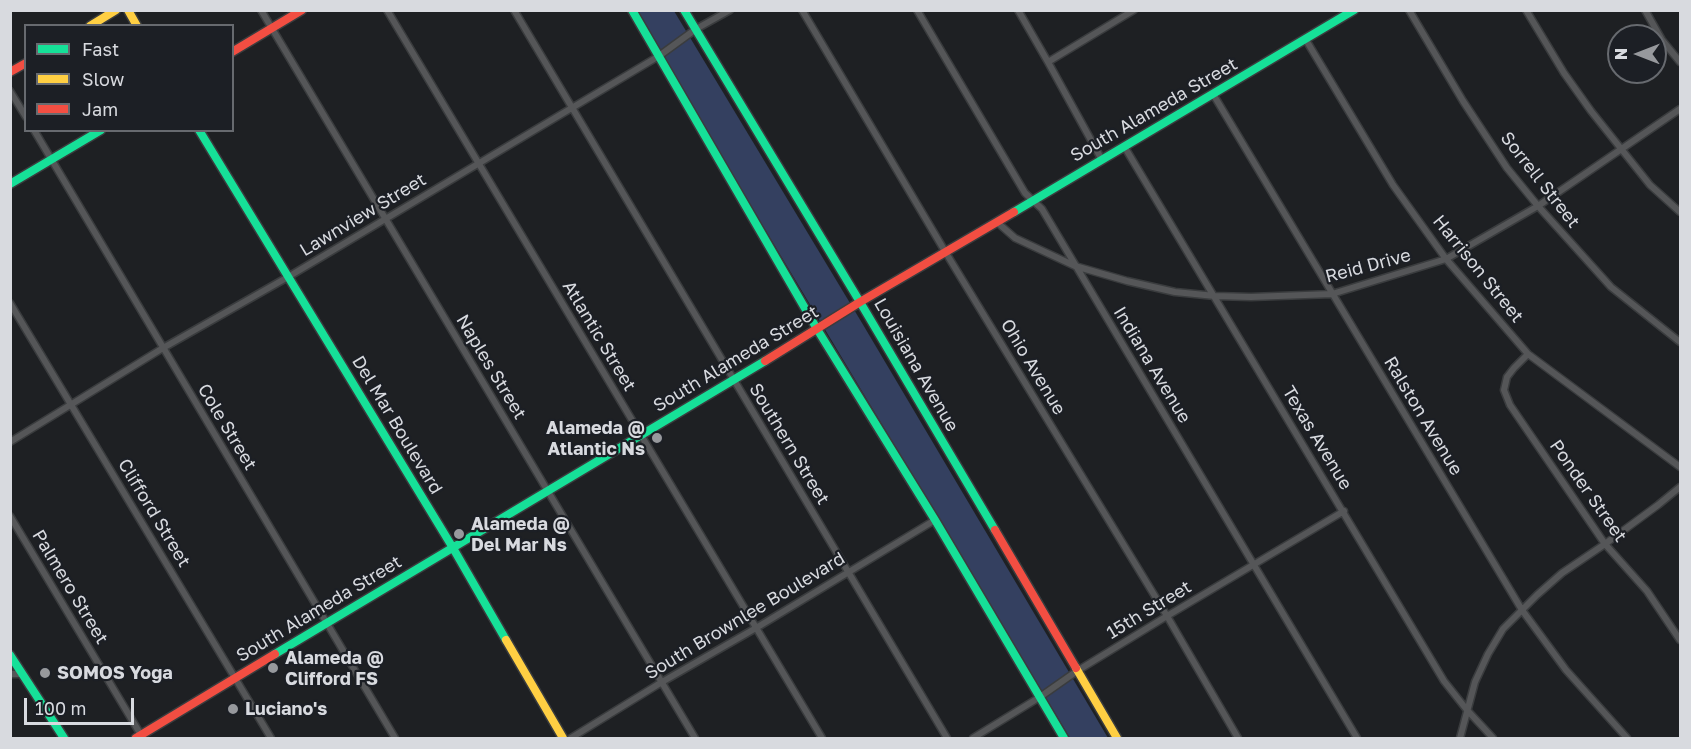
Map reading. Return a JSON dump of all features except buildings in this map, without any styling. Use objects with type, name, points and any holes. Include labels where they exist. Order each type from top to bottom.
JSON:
[{"type":"main road","points":[[93,24],[116,10]]},
{"type":"main road","points":[[128,10],[136,24]]},
{"type":"main road","points":[[234,51],[302,10]]},
{"type":"main road","points":[[632,10],[817,329],[935,520],[1064,738]]},
{"type":"main road","name":"Louisiana Avenue","points":[[684,10],[860,302],[1117,738]]},
{"type":"main road","name":"South Alameda Street","points":[[139,737],[860,302],[998,223],[1351,11]]},
{"type":"main road","points":[[10,72],[24,64]]},
{"type":"main road","points":[[10,184],[98,132]]},
{"type":"main road","name":"Del Mar Boulevard","points":[[200,132],[453,548],[563,738]]},
{"type":"main road","points":[[10,655],[64,738]]},
{"type":"street","name":"Naples Street","points":[[261,10],[695,738]]},
{"type":"street","name":"Atlantic Street","points":[[387,10],[822,738]]},
{"type":"street","name":"Southern Street","points":[[514,10],[947,738]]},
{"type":"street","name":"Lawnview Street","points":[[10,442],[163,348],[288,277],[659,56],[696,29],[730,10]]},
{"type":"street","name":"Ohio Avenue","points":[[802,10],[1238,738]]},
{"type":"street","name":"Indiana Avenue","points":[[917,10],[1025,193],[1042,209],[1358,738]]},
{"type":"street","points":[[1018,10],[1102,160]]},
{"type":"street","points":[[1048,62],[1134,10]]},
{"type":"street","name":"Sorrell Street","points":[[1408,10],[1507,168],[1538,207],[1611,287],[1680,342]]},
{"type":"street","points":[[1526,10],[1564,73],[1591,111],[1650,184],[1680,212]]},
{"type":"street","points":[[1645,10],[1662,40],[1680,62]]},
{"type":"street","name":"Harrison Street","points":[[1306,40],[1393,184],[1446,259],[1528,354],[1680,467]]},
{"type":"street","points":[[10,91],[24,114]]},
{"type":"street","name":"Ralston Avenue","points":[[1213,94],[1522,610],[1566,670],[1627,738]]},
{"type":"street","name":"Reid Drive","points":[[998,223],[1015,238],[1075,266],[1174,292],[1215,296],[1289,297],[1332,294],[1446,259],[1538,207],[1680,110]]},
{"type":"street","name":"Cole Street","points":[[35,132],[396,738]]},
{"type":"street","name":"Texas Avenue","points":[[1124,146],[1444,681],[1493,738]]},
{"type":"street","name":"Clifford Street","points":[[10,303],[271,738]]},
{"type":"street","name":"Ponder Street","points":[[1528,354],[1507,377],[1504,390],[1510,405],[1605,544],[1647,591],[1680,640]]},
{"type":"street","points":[[1461,738],[1474,682],[1503,629],[1562,573],[1605,544],[1680,487]]},
{"type":"street","name":"15th Street","points":[[973,738],[1167,616],[1344,512]]},
{"type":"street","name":"Palmero Street","points":[[10,516],[139,737]]},
{"type":"street","name":"South Brownlee Boulevard","points":[[571,738],[935,520]]},
{"type":"street","points":[[10,674],[22,674]]},
{"type":"shaded area","points":[[634,11],[674,11],[1108,738],[1070,738]]},
{"type":"traffic: fast","points":[[632,10],[817,329],[935,520],[1064,738]]},
{"type":"traffic: fast","points":[[684,10],[995,530]]},
{"type":"traffic: fast","points":[[1014,212],[1354,10]]},
{"type":"traffic: fast","points":[[10,184],[98,132]]},
{"type":"traffic: fast","points":[[200,132],[453,548],[506,640]]},
{"type":"traffic: fast","points":[[275,654],[765,361]]},
{"type":"traffic: fast","points":[[10,655],[64,738]]},
{"type":"traffic: slow","points":[[93,24],[116,10]]},
{"type":"traffic: slow","points":[[128,10],[136,24]]},
{"type":"traffic: slow","points":[[506,640],[563,738]]},
{"type":"traffic: slow","points":[[1076,668],[1117,738]]},
{"type":"traffic: jam","points":[[234,51],[302,10]]},
{"type":"traffic: jam","points":[[10,72],[24,64]]},
{"type":"traffic: jam","points":[[765,361],[860,302],[1014,212]]},
{"type":"traffic: jam","points":[[995,530],[1076,668]]},
{"type":"traffic: jam","points":[[136,738],[275,654]]},
{"type":"place","name":"Alameda @ Atlantic Ns","points":[[657,438]]},
{"type":"place","name":"Alameda @ Del Mar Ns","points":[[459,534]]},
{"type":"place","name":"Alameda @ Clifford FS","points":[[273,668]]},
{"type":"place","name":"SOMOS Yoga","points":[[45,673]]},
{"type":"place","name":"Luciano's","points":[[233,709]]}]
